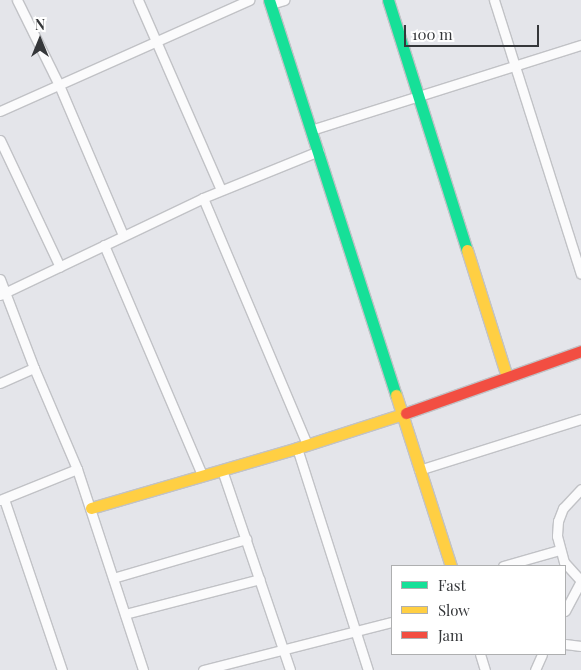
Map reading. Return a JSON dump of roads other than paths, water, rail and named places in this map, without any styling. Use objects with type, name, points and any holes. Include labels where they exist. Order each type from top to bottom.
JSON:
[{"type":"street","points":[[17,0],[59,85],[123,235]]},
{"type":"street","points":[[138,0],[222,190]]},
{"type":"street","points":[[0,111],[249,0]]},
{"type":"street","points":[[284,0],[270,2],[451,565]]},
{"type":"street","points":[[388,0],[507,377]]},
{"type":"street","points":[[494,0],[581,274]]},
{"type":"street","points":[[311,130],[581,45]]},
{"type":"street","points":[[0,140],[60,267]]},
{"type":"street","points":[[3,294],[203,198],[319,151]]},
{"type":"street","points":[[203,198],[302,446],[368,670]]},
{"type":"street","points":[[104,244],[202,475]]},
{"type":"street","points":[[0,279],[3,294],[92,508],[143,670]]},
{"type":"street","points":[[92,508],[302,446],[453,398],[581,351]]},
{"type":"street","points":[[0,383],[34,368]]},
{"type":"street","points":[[419,470],[581,419]]},
{"type":"street","points":[[62,670],[2,499],[77,469]]},
{"type":"street","points":[[222,470],[285,650],[290,670]]},
{"type":"street","points":[[566,609],[581,581],[571,573],[559,550],[558,522],[564,508],[581,489]]},
{"type":"street","points":[[113,578],[246,538]]},
{"type":"street","points":[[506,565],[559,550]]},
{"type":"street","points":[[125,614],[260,579]]},
{"type":"street","points":[[204,670],[391,622]]},
{"type":"street","points":[[566,644],[581,646]]},
{"type":"street","points":[[480,655],[485,670]]},
{"type":"street","points":[[535,670],[542,655]]}]
